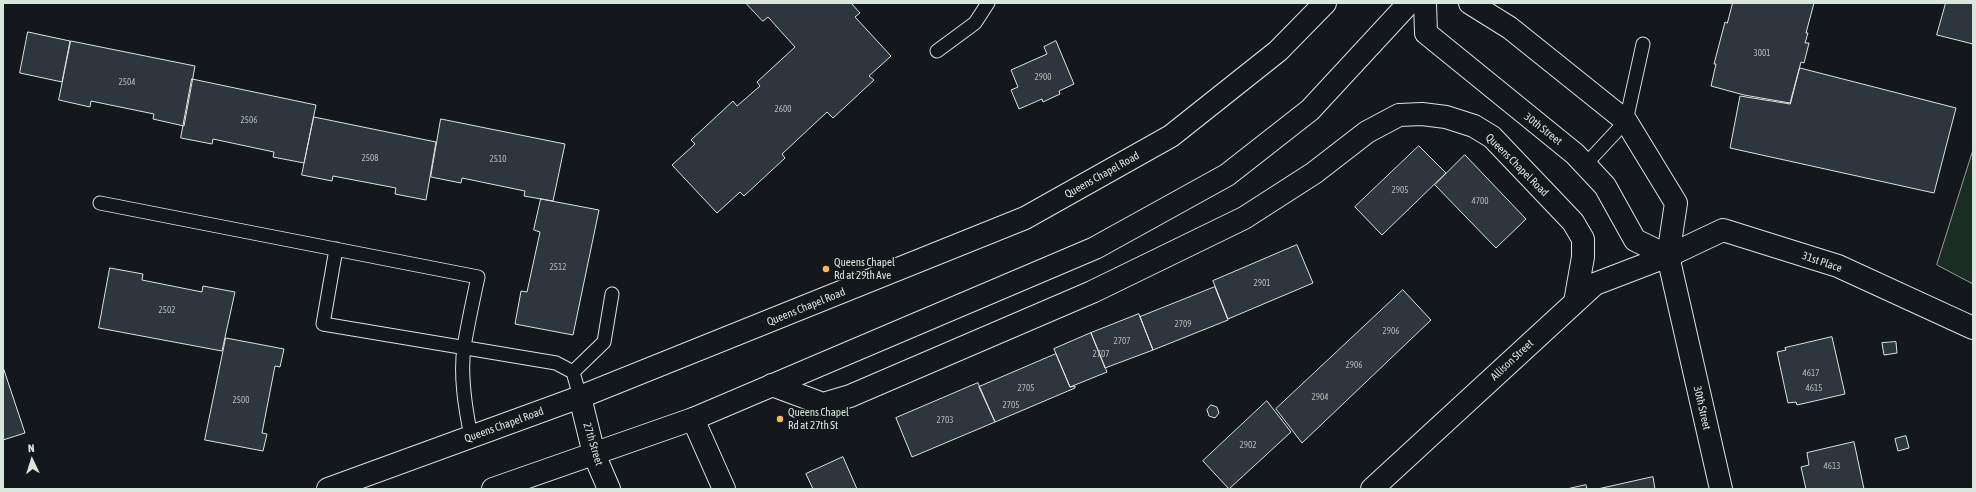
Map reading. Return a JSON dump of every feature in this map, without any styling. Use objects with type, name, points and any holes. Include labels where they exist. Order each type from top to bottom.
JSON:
[{"type":"street","name":"Queens Chapel Road","points":[[328,489],[580,397],[1025,218],[1171,136],[1278,51],[1325,3]]},
{"type":"street","points":[[493,489],[693,419],[1095,248],[1227,175],[1310,110],[1409,3]]},
{"type":"street","name":"30th Street","points":[[1424,3],[1426,33],[1575,154],[1605,186],[1635,240],[1668,256]]},
{"type":"street","name":"30th Street","points":[[1470,3],[1510,28],[1626,121],[1676,203],[1668,256],[1721,489]]},
{"type":"street","name":"Queens Chapel Road","points":[[772,386],[823,404],[850,396],[1092,292],[1244,218],[1314,172],[1367,132],[1399,115],[1422,114],[1446,118],[1474,126],[1492,137],[1573,222],[1583,239],[1583,257],[1575,302]]},
{"type":"street","name":"31st Place","points":[[1668,256],[1723,230],[1838,266],[1973,328]]},
{"type":"street","name":"Allison Street","points":[[1372,489],[1595,284],[1668,256]]},
{"type":"street","name":"27th Street","points":[[580,397],[594,454],[609,489]]},
{"type":"street","points":[[693,419],[724,489]]},
{"type":"lane","points":[[937,51],[975,23],[988,3]]},
{"type":"lane","points":[[1585,165],[1626,121],[1643,44]]},
{"type":"lane","points":[[100,203],[478,277],[464,348],[463,375],[466,411],[471,436]]},
{"type":"lane","points":[[336,249],[322,324],[556,363],[573,372],[580,397]]},
{"type":"lane","points":[[573,372],[604,342],[612,294]]},
{"type":"green space","points":[[1973,150],[1973,284],[1937,265]]},
{"type":"building","points":[[746,3],[851,3],[860,13],[855,17],[891,56],[869,76],[874,80],[833,118],[827,112],[782,154],[785,158],[744,196],[740,192],[717,213],[672,165],[695,144],[691,140],[733,101],[737,106],[760,86],[757,82],[795,47],[768,17],[763,21]]},
{"type":"building","points":[[1733,3],[1814,3],[1806,33],[1808,33],[1805,43],[1809,43],[1804,63],[1801,62],[1790,103],[1744,95],[1711,86],[1716,64],[1714,64],[1725,22],[1727,23]]},
{"type":"building","points":[[1946,3],[1973,3],[1973,44],[1937,35]]},
{"type":"building","points":[[28,32],[70,41],[62,82],[20,73]]},
{"type":"building","points":[[71,41],[195,66],[184,126],[153,119],[154,114],[91,101],[90,107],[59,100]]},
{"type":"building","points":[[1056,41],[1074,84],[1059,91],[1060,94],[1043,102],[1042,99],[1019,109],[1011,90],[1018,87],[1011,70],[1047,54],[1044,47]]},
{"type":"building","points":[[1800,68],[1956,108],[1934,193],[1730,148],[1740,96],[1790,104]]},
{"type":"building","points":[[192,79],[316,105],[304,163],[273,157],[274,152],[213,139],[212,144],[181,138]]},
{"type":"building","points":[[314,117],[436,142],[426,200],[395,194],[396,188],[333,176],[332,181],[302,175]]},
{"type":"building","points":[[441,119],[565,144],[553,201],[524,196],[525,191],[462,178],[461,183],[431,177]]},
{"type":"building","points":[[1419,146],[1446,173],[1382,235],[1355,207]]},
{"type":"building","points":[[1465,155],[1526,219],[1496,248],[1435,185]]},
{"type":"building","points":[[541,199],[599,210],[573,335],[515,324],[521,291],[527,292],[540,232],[534,230]]},
{"type":"building","points":[[1297,245],[1313,283],[1228,319],[1213,281]]},
{"type":"building","points":[[110,268],[143,274],[142,280],[202,292],[203,286],[235,292],[222,351],[99,328]]},
{"type":"building","points":[[1215,287],[1228,320],[1153,350],[1140,317]]},
{"type":"building","points":[[1403,290],[1431,320],[1302,443],[1276,409]]},
{"type":"building","points":[[1139,314],[1153,350],[1105,368],[1091,333]]},
{"type":"building","points":[[1091,333],[1107,372],[1070,387],[1054,349]]},
{"type":"building","points":[[1832,337],[1845,394],[1797,405],[1796,402],[1788,403],[1777,352],[1786,350],[1785,348]]},
{"type":"building","points":[[226,338],[284,349],[280,367],[275,366],[262,433],[267,434],[263,451],[205,440]]},
{"type":"building","points":[[1896,342],[1897,353],[1884,355],[1882,343]]},
{"type":"building","points":[[1056,354],[1070,387],[1075,386],[1075,388],[995,422],[979,387]]},
{"type":"building","points":[[3,367],[25,433],[3,440]]},
{"type":"building","points":[[978,383],[995,422],[912,457],[896,418]]},
{"type":"building","points":[[1267,401],[1291,432],[1229,489],[1203,461]]},
{"type":"building","points":[[1211,405],[1217,407],[1219,413],[1215,418],[1209,416],[1207,410]]},
{"type":"building","points":[[1906,436],[1909,448],[1898,451],[1895,439]]},
{"type":"building","points":[[1854,442],[1864,489],[1806,489],[1801,467],[1809,465],[1807,453]]},
{"type":"building","points":[[843,457],[857,489],[813,489],[806,474]]},
{"type":"building","points":[[1653,477],[1655,489],[1598,489]]},
{"type":"building","points":[[1586,485],[1587,489],[1567,489]]},
{"type":"place","name":"Queens Chapel Rd at 29th Ave","points":[[826,269]]},
{"type":"place","name":"Queens Chapel Rd at 27th St","points":[[780,419]]}]
